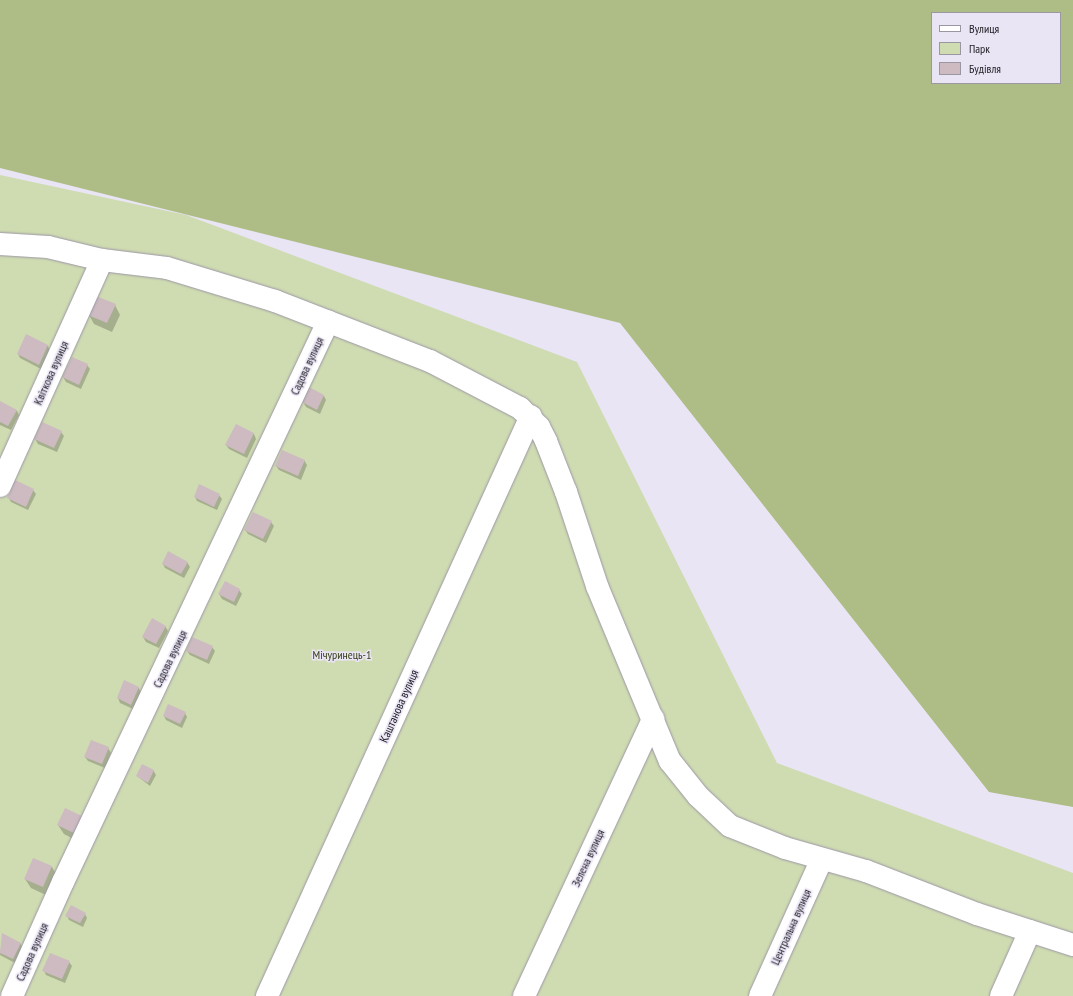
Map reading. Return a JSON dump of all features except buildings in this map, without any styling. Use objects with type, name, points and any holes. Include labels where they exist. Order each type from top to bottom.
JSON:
[{"type":"lane","points":[[0,244],[48,247],[102,260],[167,268],[275,301],[430,361],[506,399],[531,416],[540,427],[552,455],[597,586],[670,761],[683,780],[730,826],[785,848],[866,871],[977,914],[1073,945]]},
{"type":"lane","name":"Квіткова вулиця","points":[[0,486],[102,260]]},
{"type":"lane","name":"Садова вулиця","points":[[12,996],[63,882],[328,322]]},
{"type":"lane","name":"Каштанова вулиця","points":[[267,996],[531,416]]},
{"type":"lane","name":"Зелена вулиця","points":[[524,996],[653,719]]},
{"type":"lane","name":"Центральна вулиця","points":[[760,996],[822,858]]},
{"type":"lane","points":[[1001,996],[1030,931]]},
{"type":"green space","points":[[0,0],[1073,0],[1073,807],[989,792],[620,323],[0,168]]},
{"type":"green space","name":"Мічуринець-1","points":[[0,175],[186,215],[577,362],[777,763],[1073,873],[1073,996],[0,996]]}]
